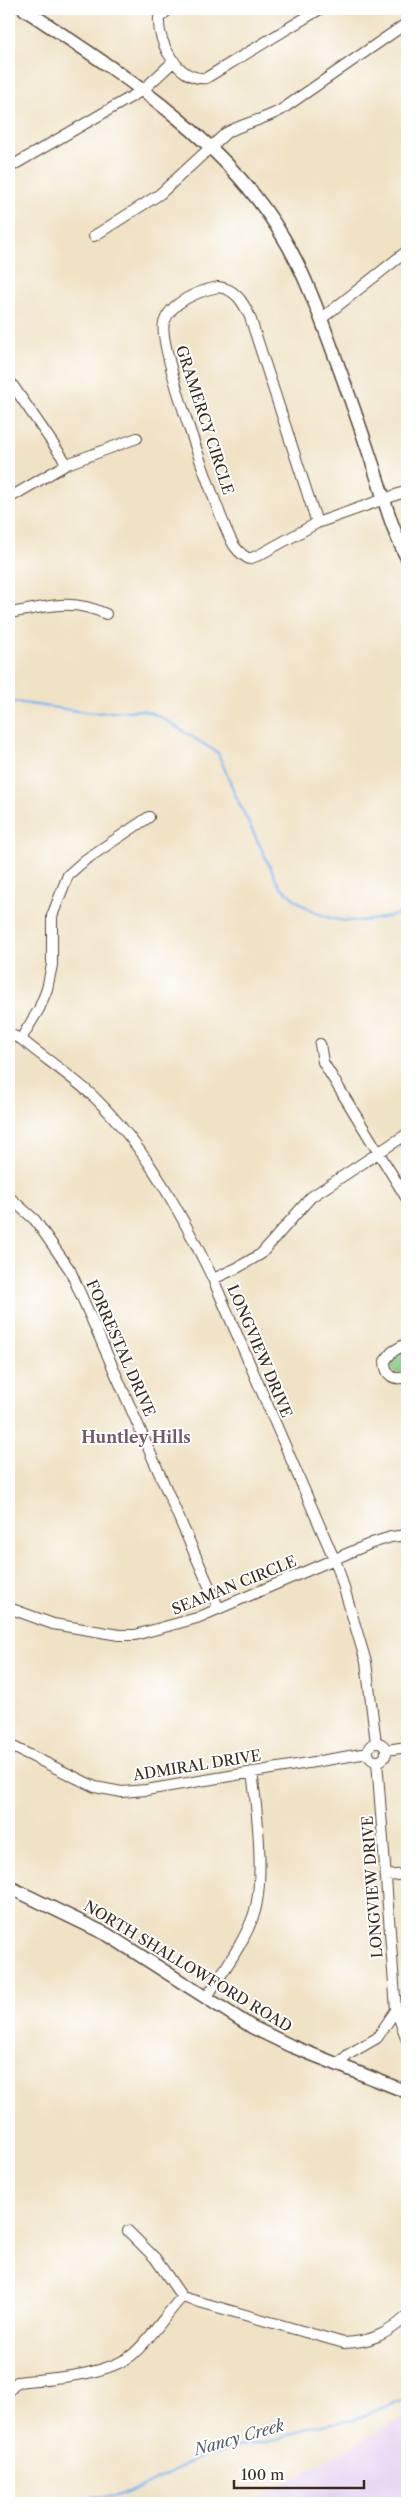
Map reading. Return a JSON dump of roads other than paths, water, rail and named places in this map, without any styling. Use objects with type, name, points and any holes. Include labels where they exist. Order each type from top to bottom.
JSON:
[{"type":"street","points":[[24,9],[143,90],[208,147],[246,184],[282,235],[300,268],[321,319],[385,500],[395,534],[407,558]]},
{"type":"street","points":[[169,9],[159,18],[159,25],[168,51],[174,61],[198,79],[206,78],[320,9]]},
{"type":"street","points":[[94,236],[160,194],[208,147],[239,126],[265,119],[281,110],[407,23]]},
{"type":"street","points":[[10,167],[143,90],[174,61]]},
{"type":"street","points":[[321,319],[407,251]]},
{"type":"street","name":"GRAMERCY CIRCLE","points":[[317,523],[250,317],[238,296],[226,285],[193,294],[161,321],[162,329],[169,363],[188,422],[231,540],[244,560],[259,555],[317,523],[407,491]]},
{"type":"street","points":[[9,380],[67,464]]},
{"type":"street","points":[[9,498],[67,464],[137,438]]},
{"type":"street","points":[[9,613],[42,606],[63,605],[87,607],[106,614]]},
{"type":"street","points":[[20,1040],[39,1009],[47,989],[52,965],[52,916],[68,875],[86,860],[149,817]]},
{"type":"street","name":"LONGVIEW DRIVE","points":[[9,1034],[20,1040],[94,1097],[119,1124],[144,1155],[192,1235],[213,1279],[334,1559],[366,1662],[376,1743]]},
{"type":"street","points":[[320,1044],[323,1062],[407,1199]]},
{"type":"street","points":[[213,1279],[238,1268],[261,1254],[311,1197],[407,1134]]},
{"type":"street","name":"FORRESTAL DRIVE","points":[[9,1196],[35,1220],[70,1270],[219,1609]]},
{"type":"street","points":[[407,1343],[392,1352],[384,1361],[387,1372],[391,1376],[400,1379],[407,1376]]},
{"type":"street","name":"SEAMAN CIRCLE","points":[[9,1608],[54,1624],[119,1635],[135,1635],[173,1627],[382,1539],[407,1535]]},
{"type":"street","points":[[376,1743],[382,1744],[386,1750],[385,1756],[377,1761],[372,1759],[368,1753],[369,1748],[376,1743]]},
{"type":"street","name":"ADMIRAL DRIVE","points":[[9,1745],[82,1782],[110,1790],[146,1790],[368,1753]]},
{"type":"street","points":[[386,1750],[407,1747]]},
{"type":"street","name":"LONGVIEW DRIVE","points":[[377,1761],[396,2010],[407,2040]]},
{"type":"street","points":[[206,1998],[245,1932],[257,1900],[260,1871],[252,1772]]},
{"type":"street","points":[[386,1876],[407,1874]]},
{"type":"street","name":"NORTH SHALLOWFORD ROAD","points":[[9,1887],[108,1935],[252,2027],[337,2065],[407,2092]]},
{"type":"street","points":[[337,2065],[349,2054],[377,2038],[396,2010]]},
{"type":"street","points":[[128,2231],[155,2258],[182,2297],[344,2343],[363,2342],[381,2336],[395,2328],[407,2316]]},
{"type":"street","points":[[9,2390],[17,2382],[103,2370],[117,2364],[132,2354],[182,2297]]},
{"type":"waterway","points":[[9,701],[92,713],[143,710],[159,716],[218,753],[238,801],[279,885],[294,899],[309,909],[338,920],[370,920],[407,912]]},
{"type":"waterway","name":"Nancy Creek","points":[[81,2503],[86,2497],[116,2496],[141,2488],[194,2460],[249,2444],[277,2440],[309,2427],[353,2420],[407,2398]]},
{"type":"district","name":"Huntley Hills","points":[[136,1437]]}]
